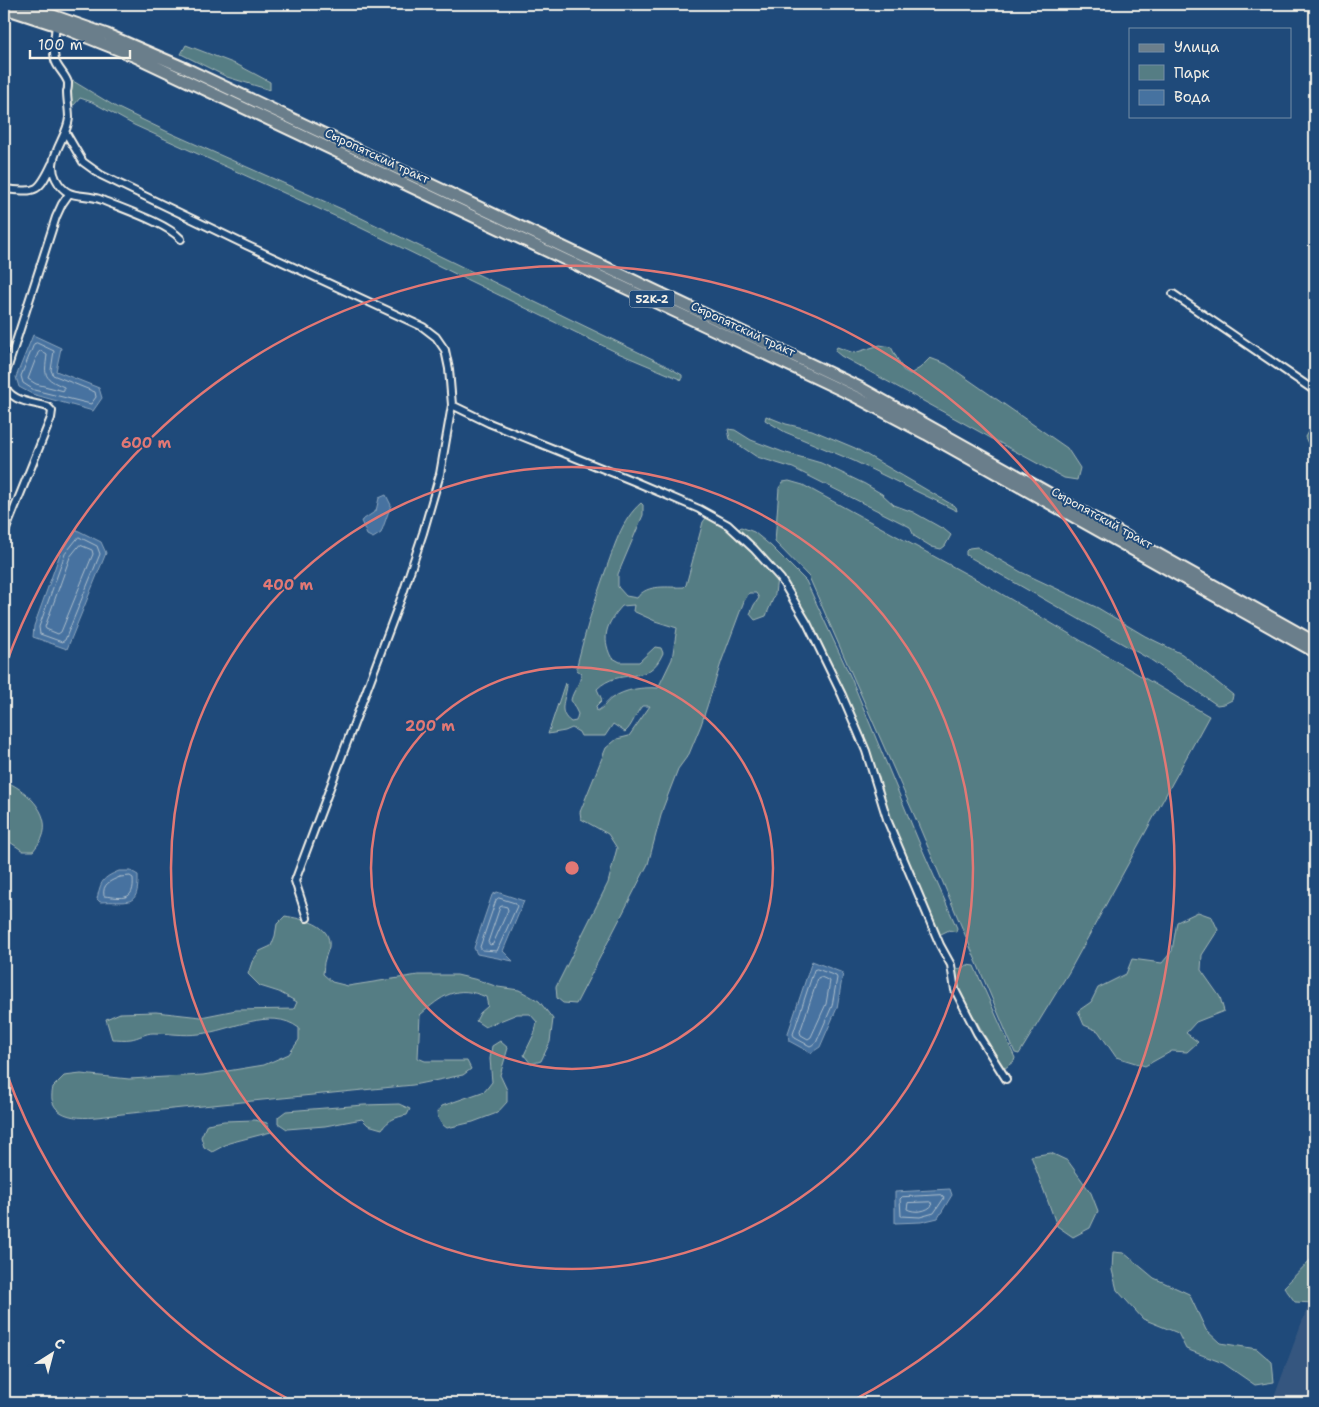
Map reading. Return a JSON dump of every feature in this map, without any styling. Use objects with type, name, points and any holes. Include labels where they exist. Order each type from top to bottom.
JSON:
[{"type":"main road","name":"Сыропятский тракт","points":[[20,4],[106,34],[187,69],[861,388],[1315,642]]},
{"type":"main road","name":"Сыропятский тракт","points":[[4,8],[56,25],[134,56],[185,79],[856,396],[1315,652]]},
{"type":"street","points":[[4,189],[33,191],[39,188],[66,133],[69,117],[68,84],[55,60],[53,47],[56,25]]},
{"type":"street","points":[[66,133],[84,162],[101,175],[246,246],[423,327],[436,337],[445,350],[449,369],[452,405],[440,474],[423,533],[364,700],[295,881],[307,918]]},
{"type":"street","points":[[52,164],[55,178],[61,188],[68,194],[94,197],[102,200],[162,226],[181,239]]},
{"type":"street","points":[[4,379],[56,217],[68,194]]},
{"type":"street","points":[[1173,294],[1315,391]]},
{"type":"street","points":[[4,383],[6,391],[18,400],[48,407],[52,411],[51,418],[4,534]]},
{"type":"street","points":[[452,405],[489,423],[699,509],[728,526],[754,549],[781,579],[807,623],[842,695],[862,743],[888,822],[940,945],[951,965],[955,990],[977,1033],[1006,1079]]},
{"type":"shaded area","points":[[1315,1289],[1315,1403],[1272,1403],[1300,1327]]},
{"type":"green space","points":[[186,45],[238,65],[270,82],[270,90],[227,77],[181,54]]},
{"type":"green space","points":[[73,81],[116,107],[168,132],[353,214],[665,365],[682,375],[682,380],[618,353],[359,227],[134,125],[92,102],[80,98],[74,105],[72,104],[71,83]]},
{"type":"green space","points":[[880,345],[891,347],[903,370],[910,374],[920,368],[930,358],[946,364],[1067,448],[1080,468],[1077,480],[1064,478],[835,351],[837,347],[854,353]]},
{"type":"green space","points":[[766,416],[786,424],[812,430],[855,448],[956,507],[957,511],[854,461],[785,432],[765,420]]},
{"type":"green space","points":[[1313,423],[1315,423],[1315,455],[1305,437]]},
{"type":"green space","points":[[728,429],[735,430],[751,440],[783,452],[821,463],[865,484],[882,494],[894,505],[913,512],[951,535],[945,546],[941,549],[932,547],[914,536],[910,527],[793,468],[757,457],[730,439]]},
{"type":"green space","points":[[789,481],[803,485],[983,583],[1209,716],[1069,972],[1019,1054],[1015,1053],[919,826],[809,577],[775,542],[779,488],[783,482]]},
{"type":"green space","points":[[641,503],[643,505],[643,515],[618,574],[618,587],[626,596],[637,598],[641,593],[652,588],[684,587],[703,522],[706,518],[735,535],[763,561],[777,578],[775,594],[766,616],[755,620],[750,614],[759,598],[756,593],[749,593],[744,601],[701,725],[689,754],[678,769],[663,808],[648,864],[576,1004],[563,1003],[557,998],[556,987],[608,883],[617,848],[608,834],[581,819],[580,812],[606,748],[617,739],[629,736],[650,706],[642,706],[625,732],[613,724],[605,736],[581,736],[579,732],[572,728],[548,734],[565,683],[567,686],[563,706],[564,714],[571,722],[576,721],[578,714],[571,700],[581,677],[581,673],[577,670],[577,665],[583,641],[615,544],[623,526]],"holes":[[[634,605],[633,611],[677,628],[672,659],[658,688],[640,688],[623,692],[612,698],[597,711],[596,706],[602,700],[597,689],[606,682],[642,674],[650,670],[657,664],[663,653],[661,648],[655,647],[639,662],[620,662],[611,657],[606,643],[609,624],[622,606]]]},
{"type":"green space","points":[[741,527],[754,532],[771,546],[806,581],[851,678],[957,928],[956,932],[949,930],[939,935],[891,820],[853,714],[825,651],[779,570],[740,533],[739,529]]},
{"type":"green space","points":[[977,547],[1021,572],[1098,608],[1145,636],[1182,654],[1233,695],[1232,700],[1217,705],[1151,660],[966,555],[966,551],[969,548]]},
{"type":"green space","points":[[4,781],[20,789],[28,796],[35,803],[44,820],[42,838],[33,851],[23,851],[4,838]]},
{"type":"green space","points":[[1198,912],[1212,917],[1218,930],[1202,955],[1201,970],[1220,997],[1224,1011],[1196,1022],[1186,1033],[1198,1042],[1187,1052],[1172,1051],[1145,1066],[1116,1057],[1098,1031],[1084,1025],[1078,1011],[1091,1002],[1098,988],[1126,974],[1132,959],[1162,963],[1172,951],[1177,922]]},
{"type":"green space","points":[[285,916],[307,921],[321,928],[326,933],[329,939],[329,947],[324,961],[323,974],[332,982],[348,986],[418,975],[457,975],[498,987],[519,990],[539,1001],[553,1019],[550,1042],[541,1061],[531,1064],[524,1055],[535,1032],[537,1022],[530,1014],[517,1014],[485,1027],[476,1021],[480,1013],[488,1006],[486,997],[475,993],[458,992],[435,1002],[420,1015],[418,1058],[425,1061],[467,1061],[471,1069],[463,1075],[413,1085],[94,1117],[74,1117],[58,1110],[52,1101],[53,1087],[64,1076],[81,1074],[129,1079],[203,1075],[264,1065],[289,1054],[299,1040],[299,1028],[288,1022],[276,1019],[263,1019],[199,1034],[153,1033],[134,1038],[112,1039],[106,1019],[120,1013],[156,1012],[201,1017],[236,1010],[294,1009],[297,1002],[279,992],[260,986],[248,974],[252,962],[260,951],[271,946],[277,924]]},
{"type":"green space","points":[[967,965],[974,966],[1015,1058],[1004,1069],[958,989],[955,971]]},
{"type":"green space","points":[[500,1041],[508,1048],[500,1075],[507,1090],[507,1102],[497,1113],[473,1122],[447,1128],[440,1122],[437,1112],[442,1106],[485,1091],[492,1082],[490,1059],[492,1046]]},
{"type":"green space","points":[[399,1104],[410,1109],[407,1115],[393,1119],[382,1129],[368,1125],[362,1119],[325,1126],[287,1129],[278,1123],[278,1117],[286,1111]]},
{"type":"green space","points":[[255,1120],[267,1123],[271,1132],[229,1143],[212,1152],[204,1147],[201,1137],[207,1124],[224,1121]]},
{"type":"green space","points":[[1051,1153],[1068,1161],[1091,1193],[1098,1211],[1090,1228],[1073,1237],[1057,1226],[1031,1156]]},
{"type":"green space","points":[[1113,1252],[1124,1253],[1154,1278],[1189,1294],[1206,1330],[1220,1343],[1257,1349],[1272,1362],[1274,1382],[1255,1385],[1223,1363],[1186,1349],[1178,1333],[1143,1319],[1117,1290],[1112,1270]]},
{"type":"green space","points":[[1315,1255],[1315,1301],[1314,1303],[1295,1302],[1284,1287]]},
{"type":"water","points":[[33,335],[61,348],[56,371],[99,388],[102,398],[93,411],[32,394],[19,387],[16,377]]},
{"type":"water","points":[[386,495],[391,505],[381,533],[373,538],[367,535],[361,521],[376,511],[379,498]]},
{"type":"water","points":[[77,530],[101,542],[106,553],[67,649],[33,637],[34,626],[61,551]]},
{"type":"water","points":[[119,871],[131,871],[138,875],[138,886],[134,898],[124,902],[100,902],[97,899],[103,881]]},
{"type":"water","points":[[497,892],[524,901],[503,951],[513,961],[477,954],[474,948],[492,895]]},
{"type":"water","points":[[812,961],[843,973],[837,1008],[820,1047],[811,1053],[789,1041],[788,1033]]},
{"type":"water","points":[[950,1189],[952,1195],[938,1218],[921,1222],[895,1223],[895,1192]]}]
